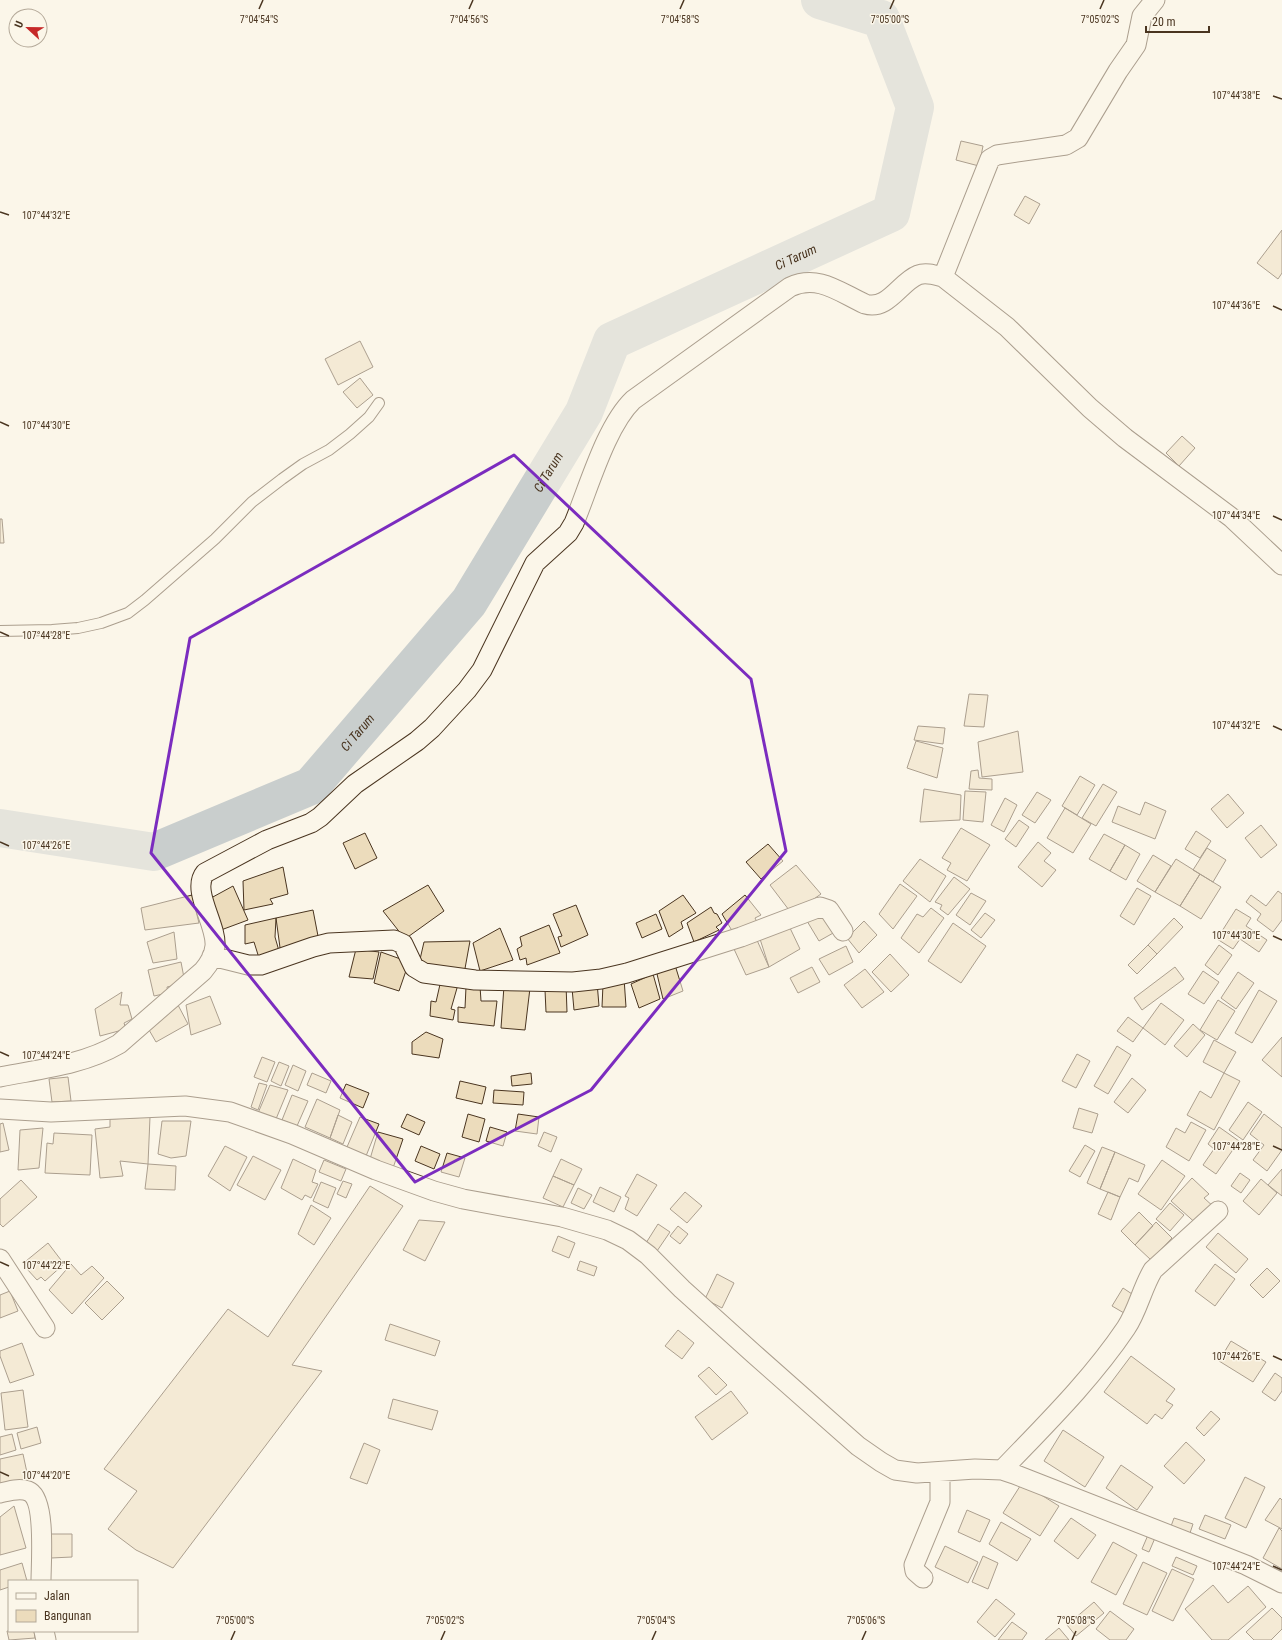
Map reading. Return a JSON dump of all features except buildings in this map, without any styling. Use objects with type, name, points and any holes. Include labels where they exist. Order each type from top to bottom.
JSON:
[{"type":"street","points":[[943,277],[990,159],[997,155],[1066,145],[1078,138],[1118,71],[1134,48],[1138,39],[1142,16],[1155,0]]},
{"type":"street","points":[[0,1077],[62,1065],[92,1057],[108,1050],[119,1044],[203,971],[212,956],[215,945],[214,936],[202,894],[201,882],[203,875],[267,840],[311,823],[320,817],[355,784],[425,734],[467,690],[482,670],[535,563],[568,533],[574,523],[612,429],[626,407],[633,400],[790,287],[799,283],[812,281],[821,283],[866,304],[874,306],[886,301],[917,276],[933,274],[943,277],[1007,327],[1090,408],[1125,438],[1232,518],[1282,565]]},
{"type":"street","points":[[212,956],[254,966],[329,943],[394,940],[404,944],[414,967],[424,973],[475,980],[573,982],[601,979],[627,973],[741,937],[820,907],[830,910],[843,931]]},
{"type":"street","points":[[0,1109],[51,1112],[185,1106],[223,1111],[292,1134],[376,1170],[434,1191],[463,1199],[562,1217],[607,1230],[628,1240],[648,1255],[682,1290],[748,1349],[870,1454],[888,1466],[903,1472],[916,1473],[975,1469],[1002,1470],[1027,1478],[1133,1522],[1246,1565],[1282,1583]]},
{"type":"street","points":[[1002,1470],[1068,1400],[1108,1353],[1137,1310],[1146,1283],[1153,1270],[1218,1211]]},
{"type":"street","points":[[0,1259],[45,1328]]},
{"type":"street","points":[[923,1578],[915,1571],[914,1565],[940,1502],[940,1472]]},
{"type":"street","points":[[0,1493],[21,1489],[29,1491],[36,1496],[41,1525],[41,1580]]},
{"type":"lane","points":[[0,631],[78,628],[101,623],[128,613],[209,544],[252,502],[282,479],[329,450],[350,434],[369,417],[380,403]]},
{"type":"highlighted area","points":[[514,455],[751,679],[786,851],[591,1090],[415,1182],[151,853],[190,638]]},
{"type":"waterway","name":"Ci Tarum","points":[[0,828],[154,852],[311,786],[469,602],[584,412],[612,341],[891,213],[915,107],[881,19],[820,0]]}]
